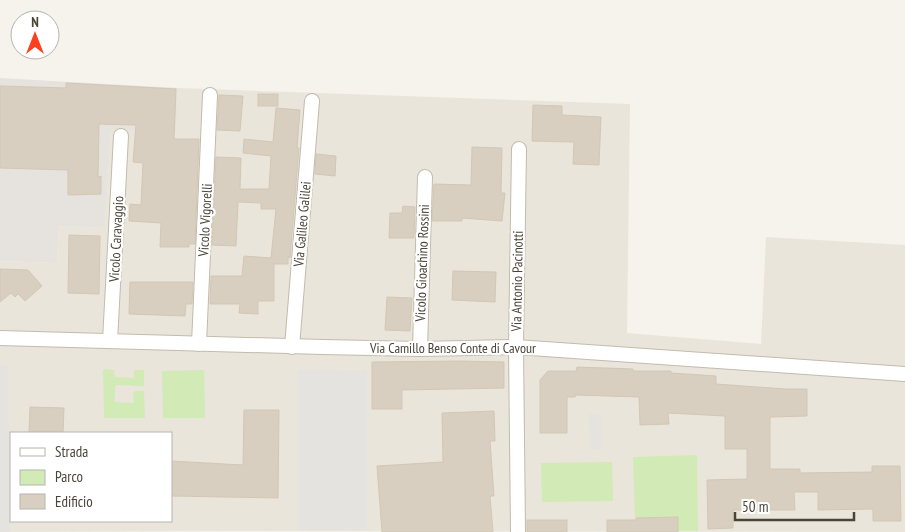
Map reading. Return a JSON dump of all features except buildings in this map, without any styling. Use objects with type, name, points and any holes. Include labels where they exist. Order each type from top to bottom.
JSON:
[{"type":"street","name":"Vicolo Vigorelli","points":[[199,344],[210,95]]},
{"type":"street","name":"Via Galileo Galilei","points":[[292,347],[312,101]]},
{"type":"street","name":"Vicolo Caravaggio","points":[[110,342],[121,136]]},
{"type":"street","name":"Via Antonio Pacinotti","points":[[518,532],[516,347],[519,149]]},
{"type":"street","name":"Vicolo Gioachino Rossini","points":[[420,348],[425,177]]},
{"type":"street","name":"Via Camillo Benso Conte di Cavour","points":[[0,338],[292,347],[516,347],[905,374]]},
{"type":"shaded area","points":[[0,78],[178,88],[176,131],[111,130],[105,228],[59,226],[57,263],[0,261]]},
{"type":"shaded area","points":[[178,88],[630,104],[627,333],[761,344],[766,237],[905,245],[905,532],[0,532],[0,261],[57,263],[59,226],[105,228],[111,130],[175,130]]},
{"type":"shaded area","points":[[0,365],[8,365],[10,532],[0,532]]},
{"type":"shaded area","points":[[298,370],[367,371],[367,531],[298,531]]},
{"type":"shaded area","points":[[601,413],[602,449],[590,449],[589,414]]},
{"type":"green space","points":[[103,370],[114,370],[115,377],[134,378],[134,370],[144,370],[144,386],[116,385],[115,402],[134,403],[133,393],[135,391],[144,391],[145,418],[104,418]]},
{"type":"green space","points":[[204,370],[205,418],[163,418],[162,371]]},
{"type":"green space","points":[[697,455],[698,531],[678,531],[678,517],[635,518],[633,457]]},
{"type":"green space","points":[[612,462],[613,501],[542,502],[541,463]]}]
